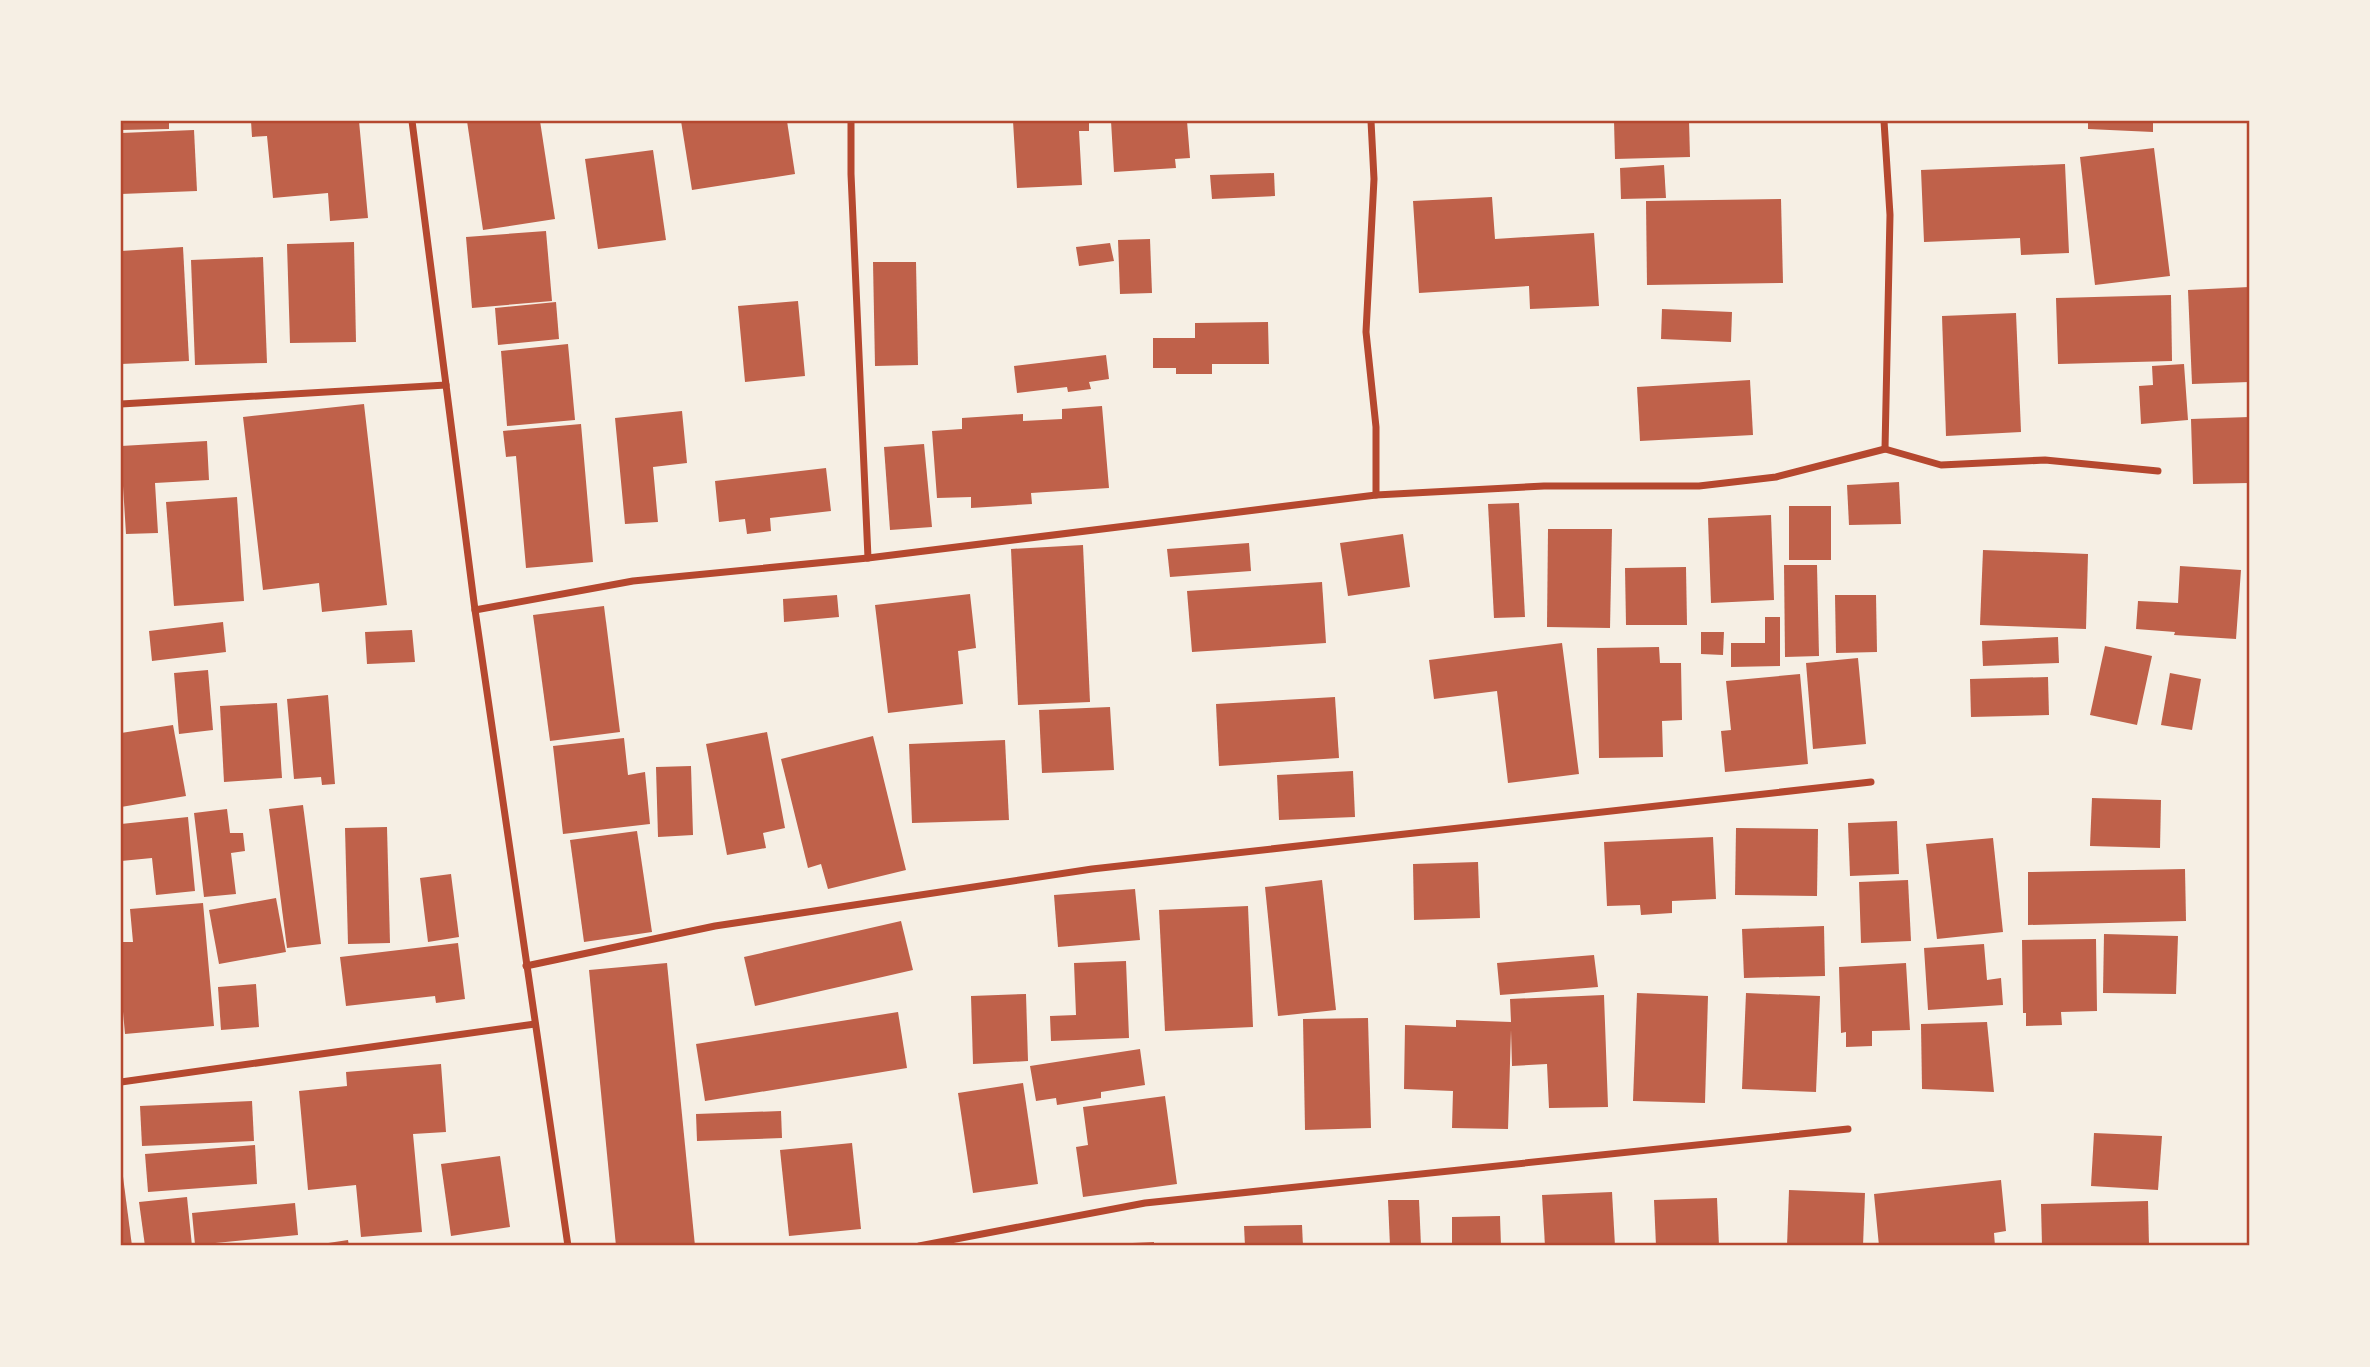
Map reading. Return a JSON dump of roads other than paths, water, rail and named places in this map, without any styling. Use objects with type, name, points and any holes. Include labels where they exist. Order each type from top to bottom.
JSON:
[{"type":"street","points":[[412,121],[475,610],[568,1246]]},
{"type":"street","points":[[851,121],[868,558]]},
{"type":"street","points":[[1371,121],[1374,179],[1366,332],[1376,427],[1376,495]]},
{"type":"street","points":[[1884,121],[1890,215],[1885,449]]},
{"type":"street","points":[[121,404],[446,385]]},
{"type":"street","points":[[475,610],[633,580],[868,558],[1376,495],[1544,486],[1699,486],[1776,477],[1885,449],[1941,465],[2045,460],[2158,471]]},
{"type":"street","points":[[526,966],[715,926],[1092,869],[1871,782]]},
{"type":"street","points":[[121,1082],[535,1024]]},
{"type":"street","points":[[919,1246],[1145,1203],[1848,1129]]}]
